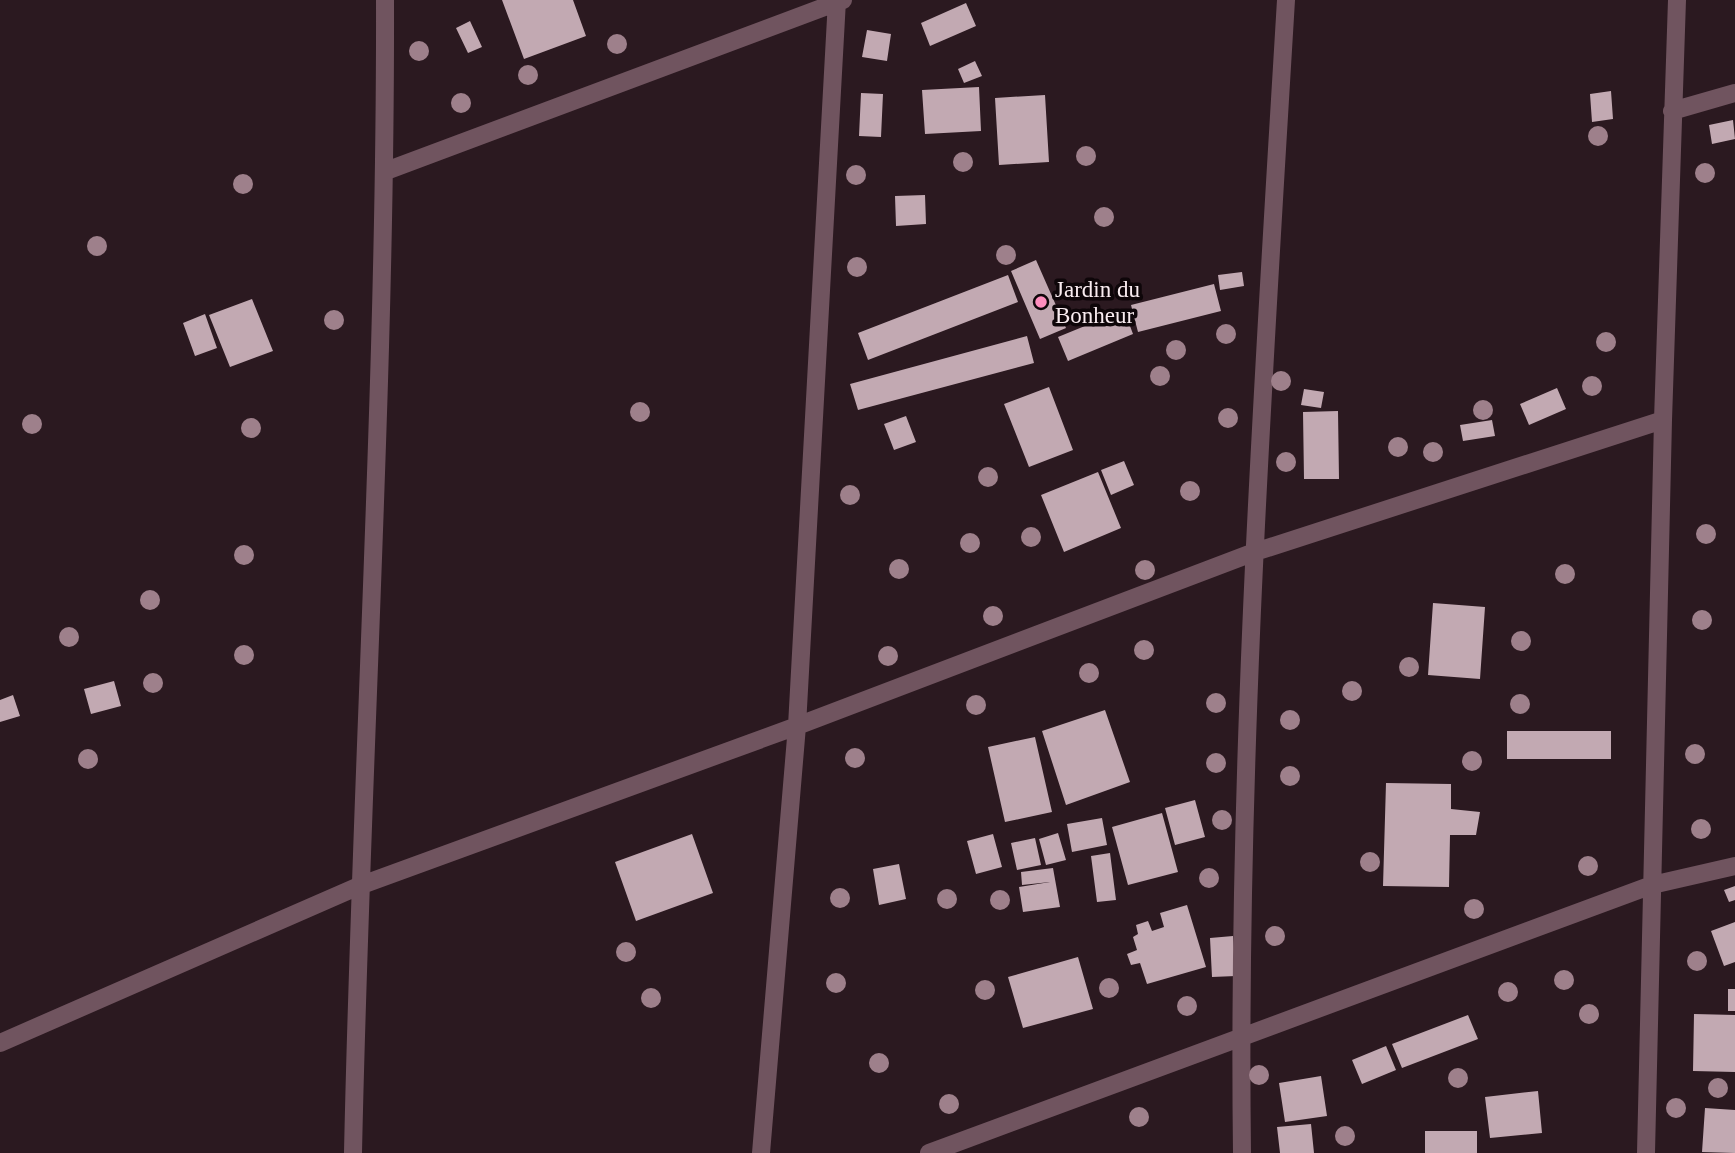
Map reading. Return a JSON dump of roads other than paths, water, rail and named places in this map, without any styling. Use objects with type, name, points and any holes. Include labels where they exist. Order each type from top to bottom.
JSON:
[{"type":"street","points":[[353,1153],[359,886],[386,172],[385,0]]},
{"type":"street","points":[[1242,1153],[1240,1037],[1252,553],[1286,0]]},
{"type":"street","points":[[1646,1153],[1663,420],[1677,0]]},
{"type":"street","points":[[386,172],[839,1],[797,726],[761,1153]]},
{"type":"street","points":[[1672,111],[1735,93]]},
{"type":"street","points":[[0,1043],[359,886],[797,726],[1252,553],[1663,420]]},
{"type":"street","points":[[929,1153],[1652,885],[1735,866]]},
{"type":"place","name":"Jardin du Bonheur","points":[[1041,302]]}]
